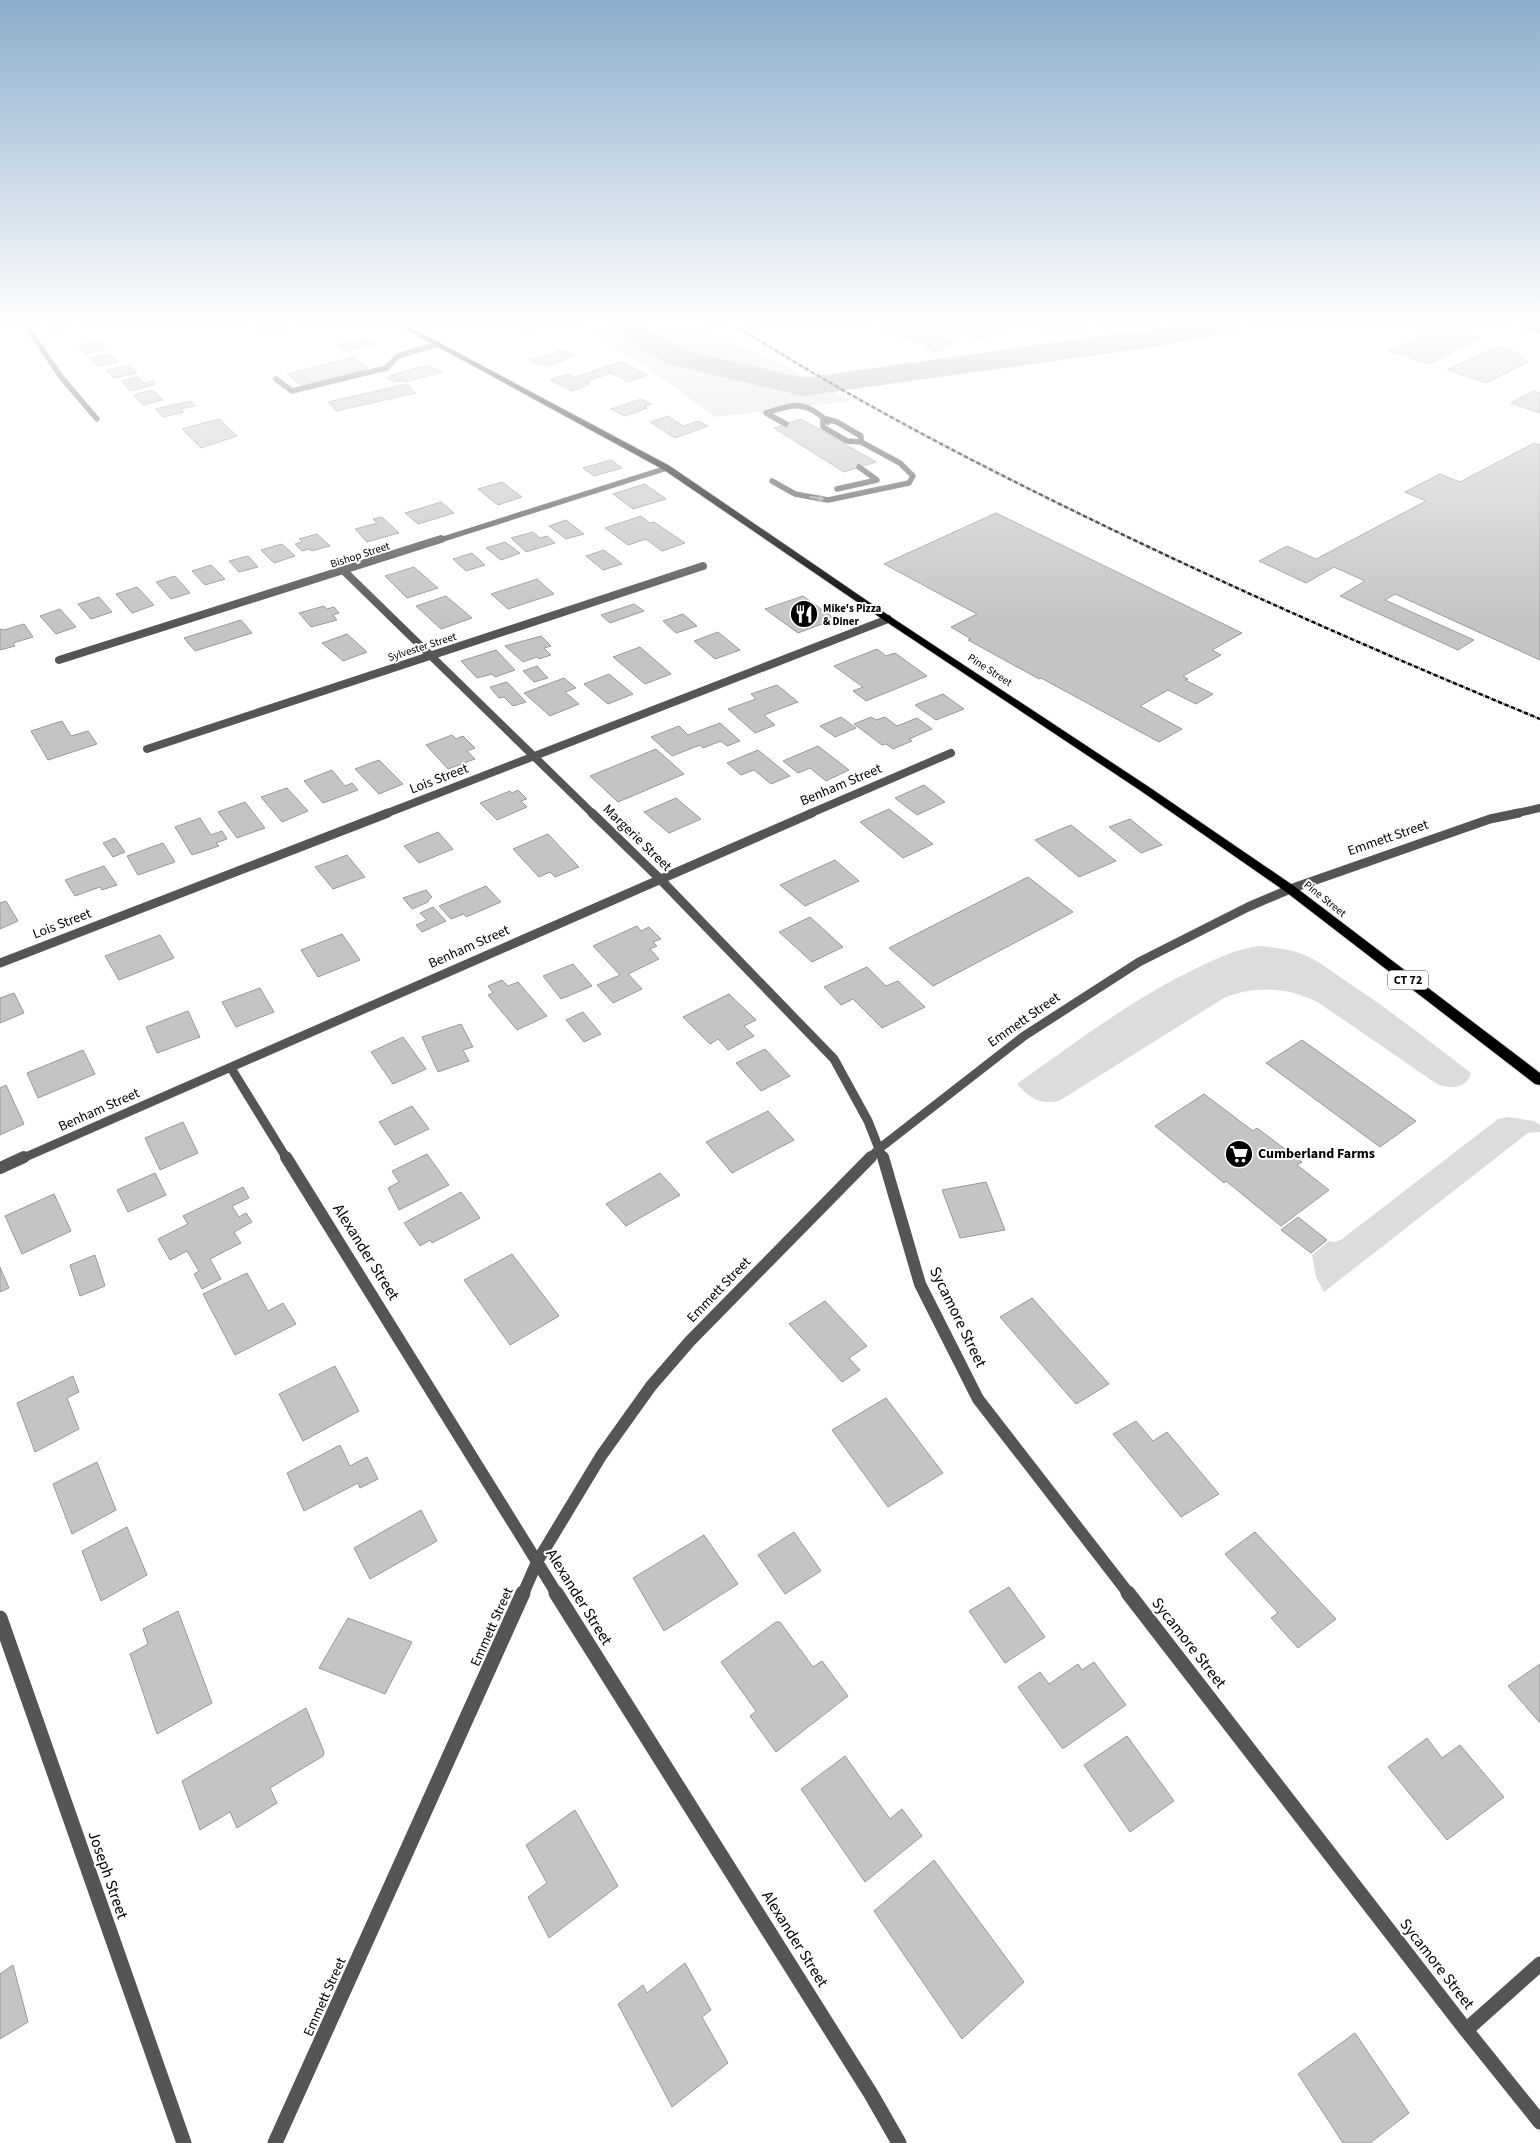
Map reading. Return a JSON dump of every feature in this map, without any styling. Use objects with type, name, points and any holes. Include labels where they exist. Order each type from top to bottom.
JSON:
[{"type":"highway","name":"Pine Street","points":[[586,424],[667,468],[888,619],[1145,789],[1290,889],[1346,934],[1540,1080]]},
{"type":"street","points":[[772,481],[795,494],[828,500],[909,483],[913,476],[900,463],[861,442],[847,440],[823,427],[823,424]]},
{"type":"street","points":[[840,424],[861,436],[861,442]]},
{"type":"street","points":[[837,489],[877,480],[859,467]]},
{"type":"street","name":"Bishop Street","points":[[59,660],[667,468]]},
{"type":"street","name":"Sylvester Street","points":[[147,749],[703,566]]},
{"type":"street","name":"Margerie Street","points":[[344,571],[658,878],[834,1059],[868,1121],[880,1148]]},
{"type":"street","name":"Lois Street","points":[[0,963],[888,619]]},
{"type":"street","name":"Benham Street","points":[[0,1168],[231,1068],[658,878],[951,753]]},
{"type":"street","name":"Emmett Street","points":[[276,2143],[538,1562],[601,1456],[652,1386],[690,1341],[880,1148],[1024,1036],[1139,962],[1248,907],[1290,889],[1490,819],[1540,808]]},
{"type":"street","name":"Alexander Street","points":[[231,1068],[871,2094],[899,2143]]},
{"type":"street","name":"Sycamore Street","points":[[880,1148],[920,1284],[978,1399],[1466,2030],[1540,2122]]},
{"type":"street","name":"Joseph Street","points":[[0,1618],[184,2143]]},
{"type":"street","points":[[1466,2030],[1540,1964]]},
{"type":"shaded area","points":[[1259,946],[1295,952],[1319,963],[1414,1029],[1471,1073],[1469,1078],[1462,1085],[1452,1087],[1437,1084],[1319,1003],[1284,991],[1260,990],[1248,991],[1224,998],[1059,1101],[1046,1102],[1035,1099],[1017,1084],[1106,1021],[1177,978],[1222,957],[1243,949]]},
{"type":"shaded area","points":[[1508,1117],[1534,1121],[1540,1125],[1540,1132],[1528,1133],[1324,1292],[1316,1277],[1312,1255],[1329,1241],[1335,1242],[1342,1239],[1498,1119]]},
{"type":"building","points":[[200,424],[224,424],[237,436],[201,448],[182,429]]},
{"type":"building","points":[[653,424],[680,424],[683,426],[704,424],[708,426],[675,438]]},
{"type":"building","points":[[786,424],[810,424],[876,462],[844,472],[774,428]]},
{"type":"building","points":[[1534,443],[1540,445],[1540,660],[1395,594],[1385,600],[1474,640],[1458,650],[1340,596],[1365,581],[1334,567],[1306,583],[1259,561],[1287,546],[1316,559],[1426,501],[1405,492],[1440,474],[1460,482]]},
{"type":"building","points":[[611,460],[622,468],[594,476],[583,468]]},
{"type":"building","points":[[502,482],[522,497],[498,505],[478,489]]},
{"type":"building","points":[[645,484],[666,499],[633,509],[613,494]]},
{"type":"building","points":[[441,502],[454,513],[418,524],[405,513]]},
{"type":"building","points":[[996,513],[1242,633],[1212,650],[1221,655],[1183,676],[1188,679],[1185,680],[1213,694],[1196,704],[1168,690],[1140,706],[1182,729],[1159,742],[968,640],[971,639],[951,627],[977,614],[884,564]]},
{"type":"building","points":[[641,516],[650,523],[654,522],[685,543],[662,551],[646,539],[628,545],[605,528]]},
{"type":"building","points":[[382,517],[399,533],[367,542],[355,529],[377,523],[373,519]]},
{"type":"building","points":[[566,520],[584,534],[566,539],[549,526]]},
{"type":"building","points":[[533,532],[540,538],[547,536],[555,543],[526,552],[511,538]]},
{"type":"building","points":[[317,534],[330,546],[312,551],[309,549],[302,551],[295,544],[302,542],[299,539]]},
{"type":"building","points":[[505,542],[520,553],[501,560],[486,548]]},
{"type":"building","points":[[282,544],[295,556],[274,563],[261,550]]},
{"type":"building","points":[[604,550],[622,564],[603,570],[586,556]]},
{"type":"building","points":[[472,553],[485,565],[466,571],[453,559]]},
{"type":"building","points":[[248,556],[258,567],[239,572],[229,561]]},
{"type":"building","points":[[211,565],[225,579],[205,585],[192,571]]},
{"type":"building","points":[[414,567],[438,588],[407,598],[385,576]]},
{"type":"building","points":[[175,576],[190,593],[171,599],[156,582]]},
{"type":"building","points":[[537,579],[554,594],[508,609],[491,594]]},
{"type":"building","points":[[137,587],[154,605],[132,613],[116,594]]},
{"type":"building","points":[[446,596],[472,618],[441,629],[416,606]]},
{"type":"building","points":[[803,596],[835,619],[798,633],[765,609]]},
{"type":"building","points":[[99,597],[112,612],[91,619],[78,604]]},
{"type":"building","points":[[634,604],[644,611],[610,623],[601,615]]},
{"type":"building","points":[[324,606],[327,609],[334,607],[339,613],[333,615],[337,620],[311,627],[299,613]]},
{"type":"building","points":[[60,609],[76,627],[56,634],[40,616]]},
{"type":"building","points":[[683,614],[697,626],[676,633],[663,621]]},
{"type":"building","points":[[241,620],[252,633],[195,651],[184,638]]},
{"type":"building","points":[[24,624],[33,637],[13,643],[15,646],[0,650],[0,629],[4,630]]},
{"type":"building","points":[[718,632],[740,650],[715,659],[694,641]]},
{"type":"building","points":[[347,634],[367,652],[343,661],[322,643]]},
{"type":"building","points":[[541,636],[551,646],[544,648],[551,655],[539,659],[537,657],[523,662],[505,646]]},
{"type":"building","points":[[640,647],[671,674],[645,684],[613,657]]},
{"type":"building","points":[[877,649],[886,656],[895,653],[927,676],[866,701],[853,691],[863,687],[834,666]]},
{"type":"building","points":[[496,650],[515,670],[495,677],[492,674],[477,678],[461,661]]},
{"type":"building","points":[[537,666],[548,678],[534,682],[523,671]]},
{"type":"building","points":[[609,674],[633,694],[608,704],[584,684]]},
{"type":"building","points":[[564,678],[576,688],[565,692],[579,704],[550,716],[524,693]]},
{"type":"building","points":[[507,682],[526,702],[513,706],[504,697],[499,698],[490,687]]},
{"type":"building","points":[[777,685],[798,702],[764,715],[775,725],[755,733],[728,709],[756,699],[751,694]]},
{"type":"building","points":[[943,694],[964,709],[936,720],[915,705]]},
{"type":"building","points":[[841,717],[856,728],[835,737],[820,726]]},
{"type":"building","points":[[871,717],[876,720],[885,717],[897,726],[917,718],[932,729],[909,739],[912,741],[893,749],[886,744],[882,745],[854,724]]},
{"type":"building","points":[[62,721],[71,736],[88,731],[97,744],[48,760],[31,731]]},
{"type":"building","points":[[720,723],[740,741],[727,746],[721,741],[703,748],[700,745],[672,756],[651,737],[679,726],[688,735]]},
{"type":"building","points":[[452,735],[456,739],[463,736],[475,748],[467,751],[475,759],[448,769],[426,745]]},
{"type":"building","points":[[818,746],[849,770],[826,781],[810,768],[798,773],[783,761]]},
{"type":"building","points":[[656,749],[684,774],[618,802],[590,776]]},
{"type":"building","points":[[758,750],[790,776],[771,784],[754,770],[741,775],[727,763]]},
{"type":"building","points":[[379,760],[403,784],[379,794],[355,769]]},
{"type":"building","points":[[332,770],[345,786],[352,783],[358,790],[323,803],[304,781]]},
{"type":"building","points":[[924,785],[945,802],[917,815],[895,798]]},
{"type":"building","points":[[287,788],[308,811],[282,822],[261,797]]},
{"type":"building","points":[[518,790],[527,799],[521,801],[527,807],[497,820],[480,803],[510,791],[512,793]]},
{"type":"building","points":[[676,798],[701,819],[669,833],[644,812]]},
{"type":"building","points":[[245,802],[265,828],[237,838],[218,812]]},
{"type":"building","points":[[889,809],[933,844],[903,858],[860,822]]},
{"type":"building","points":[[200,818],[211,835],[222,831],[227,839],[216,843],[219,846],[192,855],[175,827]]},
{"type":"building","points":[[1130,819],[1162,845],[1141,853],[1109,827]]},
{"type":"building","points":[[1071,825],[1116,861],[1079,877],[1035,840]]},
{"type":"building","points":[[438,832],[453,849],[419,863],[404,846]]},
{"type":"building","points":[[548,834],[579,867],[555,877],[550,872],[539,877],[513,849]]},
{"type":"building","points":[[115,838],[125,852],[113,857],[103,843]]},
{"type":"building","points":[[163,843],[175,862],[138,875],[127,856]]},
{"type":"building","points":[[347,855],[365,877],[333,889],[315,867]]},
{"type":"building","points":[[835,860],[859,881],[805,906],[780,885]]},
{"type":"building","points":[[104,866],[117,885],[102,890],[100,887],[75,896],[65,880]]},
{"type":"building","points":[[1028,877],[1073,912],[933,986],[889,948]]},
{"type":"building","points":[[486,886],[501,902],[466,917],[464,914],[451,919],[439,906]]},
{"type":"building","points":[[426,890],[432,897],[428,902],[412,909],[403,898]]},
{"type":"building","points":[[6,901],[18,921],[0,929],[0,903]]},
{"type":"building","points":[[433,907],[446,921],[422,932],[416,925],[427,920],[420,913]]},
{"type":"building","points":[[810,917],[843,947],[812,962],[779,932]]},
{"type":"building","points":[[637,926],[641,931],[649,927],[661,939],[653,942],[657,946],[650,949],[659,959],[628,974],[642,989],[613,1003],[597,985],[620,975],[593,946]]},
{"type":"building","points":[[342,934],[360,960],[318,977],[301,950]]},
{"type":"building","points":[[160,935],[174,958],[119,980],[105,956]]},
{"type":"building","points":[[573,964],[592,986],[561,999],[543,976]]},
{"type":"building","points":[[867,967],[886,986],[898,981],[925,1007],[882,1028],[853,999],[841,1005],[824,987]]},
{"type":"building","points":[[502,980],[508,986],[518,982],[547,1016],[517,1030],[488,995],[493,993],[488,986]]},
{"type":"building","points":[[260,988],[274,1012],[236,1027],[222,1002]]},
{"type":"building","points":[[14,993],[24,1013],[0,1023],[0,998]]},
{"type":"building","points":[[729,994],[756,1020],[744,1026],[754,1036],[728,1050],[718,1039],[710,1044],[683,1017]]},
{"type":"building","points":[[188,1011],[200,1037],[157,1053],[146,1027]]},
{"type":"building","points":[[583,1012],[601,1034],[584,1042],[566,1020]]},
{"type":"building","points":[[461,1024],[473,1047],[463,1050],[469,1061],[438,1072],[422,1037]]},
{"type":"building","points":[[403,1037],[426,1069],[393,1084],[371,1052]]},
{"type":"building","name":"Cumberland Farms","points":[[1302,1040],[1416,1121],[1380,1147],[1266,1063]]},
{"type":"building","points":[[765,1049],[790,1076],[761,1091],[736,1063]]},
{"type":"building","points":[[83,1050],[95,1074],[38,1098],[27,1073]]},
{"type":"building","points":[[6,1085],[24,1124],[0,1135],[0,1088]]},
{"type":"building","name":"Cumberland Farms","points":[[1204,1094],[1253,1131],[1257,1128],[1302,1162],[1297,1165],[1329,1190],[1281,1226],[1226,1181],[1224,1183],[1155,1126]]},
{"type":"building","points":[[412,1106],[429,1129],[395,1145],[379,1122]]},
{"type":"building","points":[[768,1111],[794,1140],[732,1173],[706,1142]]},
{"type":"building","points":[[183,1122],[198,1153],[160,1170],[145,1138]]},
{"type":"building","points":[[427,1154],[449,1185],[399,1210],[388,1188],[399,1182],[392,1171]]},
{"type":"building","points":[[155,1173],[166,1195],[128,1212],[117,1190]]},
{"type":"building","points":[[660,1173],[680,1195],[626,1226],[606,1204]]},
{"type":"building","points":[[986,1182],[1005,1230],[960,1238],[942,1190]]},
{"type":"building","points":[[243,1187],[249,1198],[232,1206],[239,1217],[246,1213],[252,1222],[234,1232],[241,1243],[210,1259],[221,1279],[202,1289],[194,1274],[199,1271],[187,1251],[170,1260],[158,1239],[188,1224],[183,1216]]},
{"type":"building","points":[[461,1192],[480,1218],[432,1243],[430,1240],[420,1246],[404,1223]]},
{"type":"building","points":[[54,1194],[71,1231],[22,1254],[5,1216]]},
{"type":"building","points":[[1298,1217],[1327,1240],[1311,1253],[1281,1230]]},
{"type":"building","points":[[512,1254],[559,1316],[510,1345],[464,1280]]},
{"type":"building","points":[[95,1255],[105,1286],[80,1296],[70,1265]]},
{"type":"building","points":[[0,1267],[9,1288],[0,1292]]},
{"type":"building","points":[[247,1273],[268,1311],[283,1303],[296,1324],[235,1355],[203,1294]]},
{"type":"building","points":[[1032,1298],[1109,1384],[1076,1404],[1000,1317]]},
{"type":"building","points":[[825,1301],[867,1346],[849,1358],[860,1370],[842,1382],[789,1324]]},
{"type":"building","points":[[335,1366],[359,1411],[303,1441],[279,1394]]},
{"type":"building","points":[[73,1376],[79,1392],[67,1398],[79,1429],[35,1452],[17,1403]]},
{"type":"building","points":[[886,1398],[943,1473],[888,1507],[832,1430]]},
{"type":"building","points":[[1136,1421],[1153,1441],[1167,1432],[1219,1494],[1181,1517],[1113,1434]]},
{"type":"building","points":[[340,1445],[350,1466],[367,1457],[378,1479],[360,1488],[358,1483],[304,1511],[287,1473]]},
{"type":"building","points":[[97,1462],[116,1510],[72,1534],[53,1484]]},
{"type":"building","points":[[421,1510],[437,1541],[370,1579],[354,1548]]},
{"type":"building","points":[[127,1527],[147,1575],[101,1601],[82,1551]]},
{"type":"building","points":[[794,1532],[821,1571],[785,1594],[758,1555]]},
{"type":"building","points":[[1255,1532],[1336,1619],[1298,1648],[1271,1618],[1278,1613],[1225,1554]]},
{"type":"building","points":[[704,1535],[738,1584],[664,1631],[633,1578]]},
{"type":"building","points":[[1009,1587],[1045,1637],[1005,1663],[969,1611]]},
{"type":"building","points":[[178,1611],[212,1703],[157,1734],[130,1654],[148,1644],[143,1629]]},
{"type":"building","points":[[348,1618],[412,1642],[385,1694],[319,1668]]},
{"type":"building","points":[[776,1622],[780,1622],[813,1667],[822,1661],[848,1696],[776,1752],[750,1716],[756,1711],[721,1662]]},
{"type":"building","points":[[1094,1662],[1126,1705],[1062,1748],[1018,1687],[1040,1672],[1049,1684],[1078,1664],[1082,1670]]},
{"type":"building","points":[[1540,1664],[1540,1723],[1508,1686]]},
{"type":"building","points":[[306,1708],[324,1752],[323,1756],[270,1788],[277,1803],[237,1828],[230,1812],[200,1830],[182,1781]]},
{"type":"building","points":[[1127,1736],[1174,1801],[1130,1832],[1084,1765]]},
{"type":"building","points":[[1427,1738],[1442,1758],[1460,1745],[1504,1797],[1447,1840],[1388,1767]]},
{"type":"building","points":[[845,1756],[890,1819],[902,1809],[922,1836],[865,1882],[801,1789]]},
{"type":"building","points":[[575,1810],[618,1886],[549,1938],[528,1897],[547,1883],[526,1845]]},
{"type":"building","points":[[934,1860],[1024,1982],[962,2039],[874,1911]]},
{"type":"building","points":[[685,1963],[711,2010],[702,2017],[728,2063],[672,2107],[618,2004],[643,1985],[647,1993]]},
{"type":"building","points":[[13,1965],[28,2022],[0,2039],[0,1974]]},
{"type":"building","points":[[1355,2033],[1409,2113],[1370,2143],[1343,2143],[1298,2074]]},
{"type":"railway","points":[[905,424],[987,468],[1189,566],[1422,670],[1540,719]]},
{"type":"place","name":"Mike's Pizza & Diner","points":[[804,614]]},
{"type":"place","name":"Cumberland Farms","points":[[1239,1154]]}]
